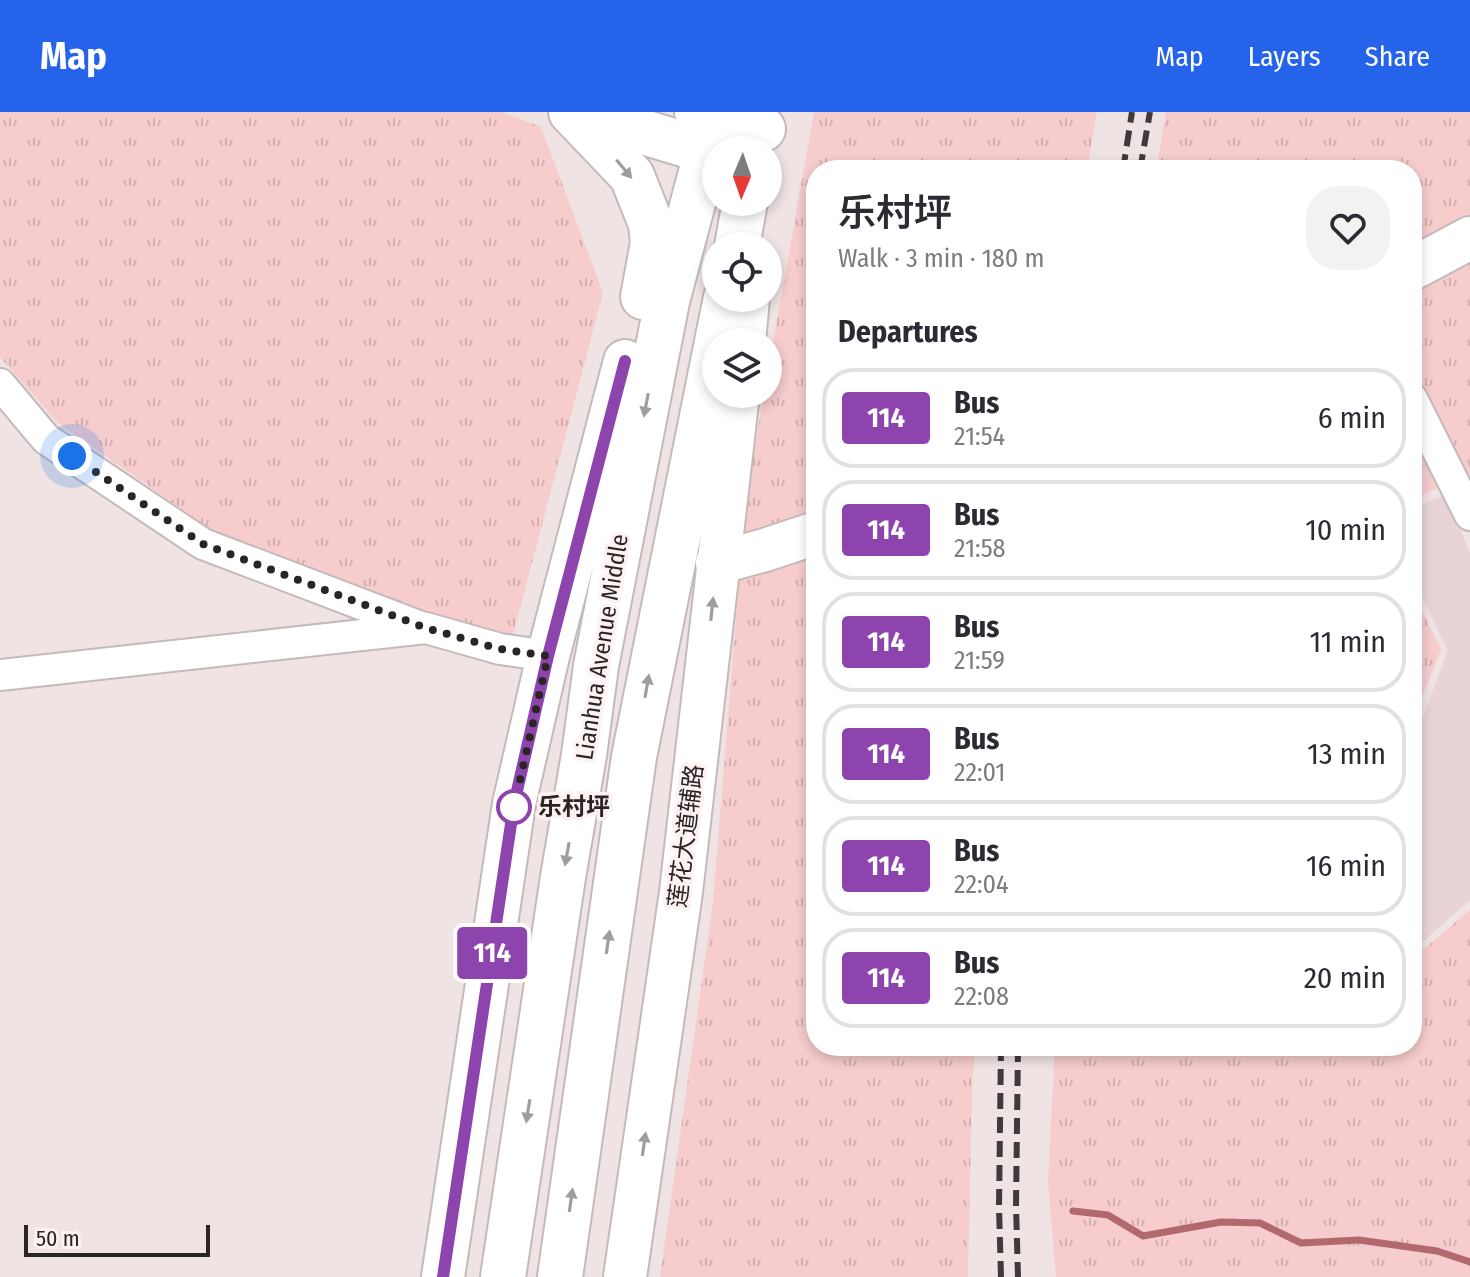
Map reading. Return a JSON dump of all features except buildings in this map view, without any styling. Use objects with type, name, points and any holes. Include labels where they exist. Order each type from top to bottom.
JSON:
[{"type":"main road","points":[[571,112],[632,176],[651,224],[653,243],[647,283],[625,361]]},
{"type":"main road","points":[[577,112],[711,130],[763,130]]},
{"type":"main road","name":"Lianhua Avenue Middle","points":[[503,1277],[596,666],[667,301],[711,130]]},
{"type":"main road","points":[[625,361],[667,301]]},
{"type":"main road","name":"Lianhua Avenue Middle","points":[[560,1277],[634,757],[703,408]]},
{"type":"street","points":[[1422,264],[1470,238]]},
{"type":"street","points":[[443,1277],[514,804],[548,656],[625,361]]},
{"type":"street","points":[[0,384],[46,439],[203,544],[426,628],[500,649],[548,656]]},
{"type":"street","name":"莲花大道辅路","points":[[625,1277],[681,892],[736,408]]},
{"type":"street","points":[[1422,419],[1470,515]]},
{"type":"street","points":[[717,563],[806,536]]},
{"type":"street","points":[[0,675],[426,628]]},
{"type":"shaded area","points":[[1447,494],[1470,554],[1470,900],[1422,942],[1422,719],[1448,651],[1422,596],[1422,505]]},
{"type":"green space","points":[[0,112],[502,112],[541,127],[603,293],[513,635],[440,616],[213,531],[58,423],[0,357]]},
{"type":"green space","points":[[814,112],[1097,112],[1089,160],[806,160],[806,1056],[974,1056],[968,1277],[660,1277],[713,902],[746,496],[762,408],[782,408],[782,328],[776,328],[778,312],[782,312],[782,292]]},
{"type":"green space","points":[[1166,112],[1470,112],[1470,496],[1461,476],[1422,496],[1422,160],[1158,160]]},
{"type":"green space","points":[[1422,611],[1441,649],[1422,697]]},
{"type":"green space","points":[[1470,910],[1470,1277],[1056,1277],[1048,1182],[1054,1056],[1422,1056],[1422,951]]},
{"type":"waterway","points":[[1073,1211],[1108,1215],[1143,1236],[1221,1222],[1260,1223],[1301,1243],[1359,1240],[1437,1251],[1470,1262]]},
{"type":"railway","points":[[1125,160],[1132,112]]},
{"type":"railway","points":[[1142,160],[1150,112]]},
{"type":"railway","points":[[1001,1056],[1001,1277]]},
{"type":"railway","points":[[1018,1056],[1018,1277]]},
{"type":"bus line","name":"114","points":[[443,1277],[514,804],[548,656],[625,361]]},
{"type":"place","name":"乐村坪","points":[[514,807]]},
{"type":"route","points":[[72,456],[203,544],[426,628],[500,649],[548,656],[514,807]]}]
